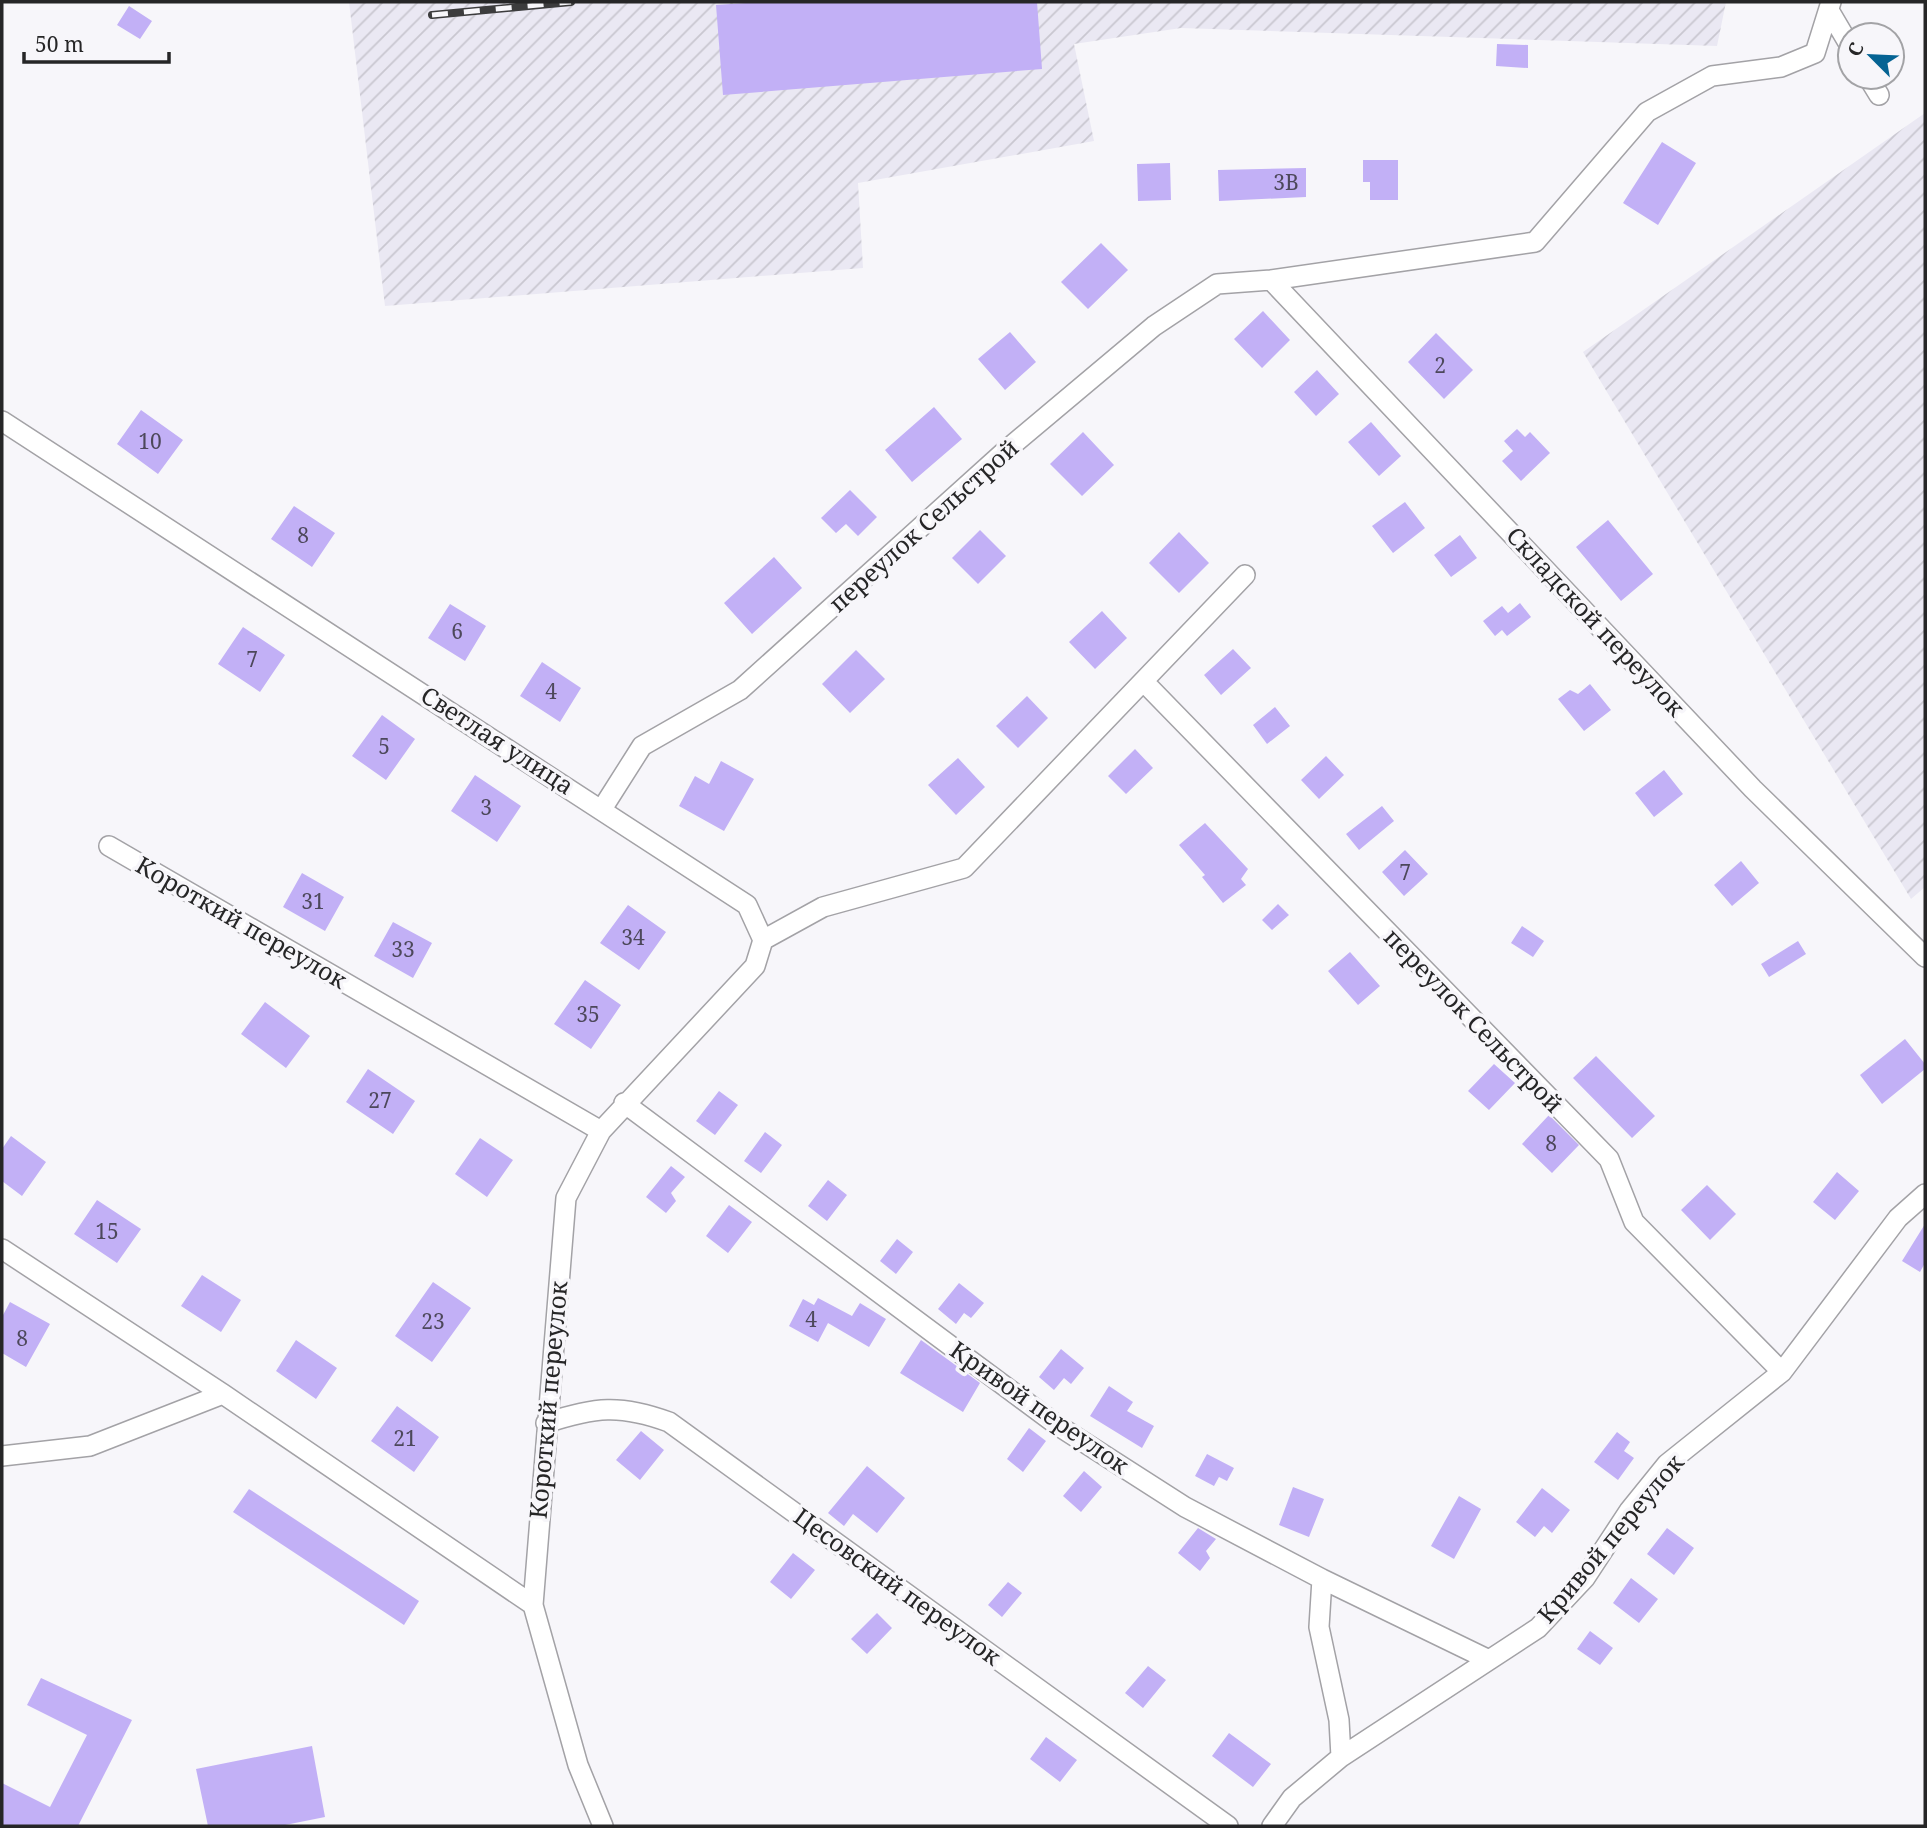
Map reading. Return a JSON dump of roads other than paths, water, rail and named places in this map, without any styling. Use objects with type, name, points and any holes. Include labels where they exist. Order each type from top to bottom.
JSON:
[{"type":"street","name":"переулок Сельстрой","points":[[602,809],[642,746],[740,690],[1004,452],[1154,326],[1217,284],[1271,280],[1535,242],[1647,112],[1712,76],[1781,67],[1815,53],[1830,7]]},
{"type":"street","points":[[1876,91],[1878,95]]},
{"type":"street","name":"Складской переулок","points":[[1271,280],[1753,789],[1925,957]]},
{"type":"street","name":"Светлая улица","points":[[2,421],[747,905],[763,940]]},
{"type":"street","points":[[601,1131],[624,1103],[754,966],[763,940],[823,908],[964,868],[1245,575]]},
{"type":"street","name":"переулок Сельстрой","points":[[1144,682],[1609,1160],[1634,1222],[1782,1372]]},
{"type":"street","name":"Короткий переулок","points":[[109,846],[601,1131],[566,1198],[533,1605],[578,1765],[603,1826]]},
{"type":"street","name":"Кривой переулок","points":[[624,1103],[1057,1425],[1185,1507],[1322,1579],[1487,1659]]},
{"type":"street","name":"Кривой переулок","points":[[1272,1826],[1292,1798],[1341,1757],[1538,1628],[1585,1578],[1629,1511],[1667,1464],[1782,1372],[1898,1218],[1925,1194]]},
{"type":"street","points":[[2,1249],[223,1394],[533,1605]]},
{"type":"street","points":[[2,1456],[90,1446],[223,1394]]},
{"type":"street","name":"Цесовский переулок","points":[[546,1423],[591,1409],[639,1411],[669,1422],[1228,1826]]},
{"type":"street","points":[[1322,1579],[1319,1627],[1339,1720],[1341,1757]]},
{"type":"railway","points":[[432,15],[571,2]]}]
